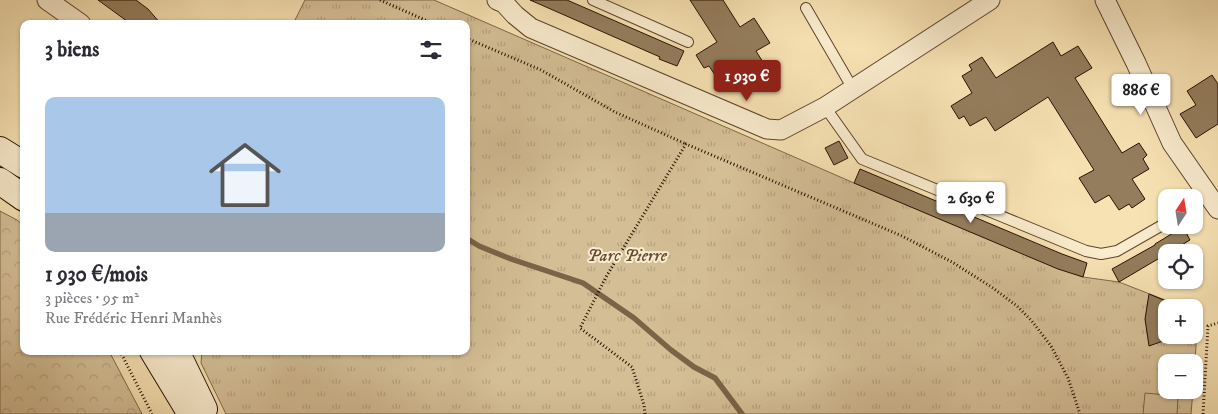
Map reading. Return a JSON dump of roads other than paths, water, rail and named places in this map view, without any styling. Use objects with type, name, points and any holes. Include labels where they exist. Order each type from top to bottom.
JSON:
[{"type":"main road","points":[[0,150],[20,162]]},
{"type":"main road","points":[[0,181],[20,195]]},
{"type":"main road","points":[[155,355],[191,414]]},
{"type":"main road","points":[[178,355],[206,414]]},
{"type":"street","points":[[46,0],[75,20]]},
{"type":"street","points":[[502,1],[515,16],[531,28],[767,129],[781,130],[825,107],[990,0]]},
{"type":"street","points":[[1105,0],[1172,143],[1218,209]]},
{"type":"lane","points":[[593,0],[688,42]]},
{"type":"lane","points":[[806,8],[853,89]]},
{"type":"lane","points":[[825,107],[862,159],[1086,251],[1101,254],[1117,251],[1158,228]]},
{"type":"waterway","points":[[470,240],[511,259],[583,283],[634,318],[694,367],[715,378],[742,414]]},
{"type":"park label","name":"Parc Pierre","points":[[627,256]]}]
